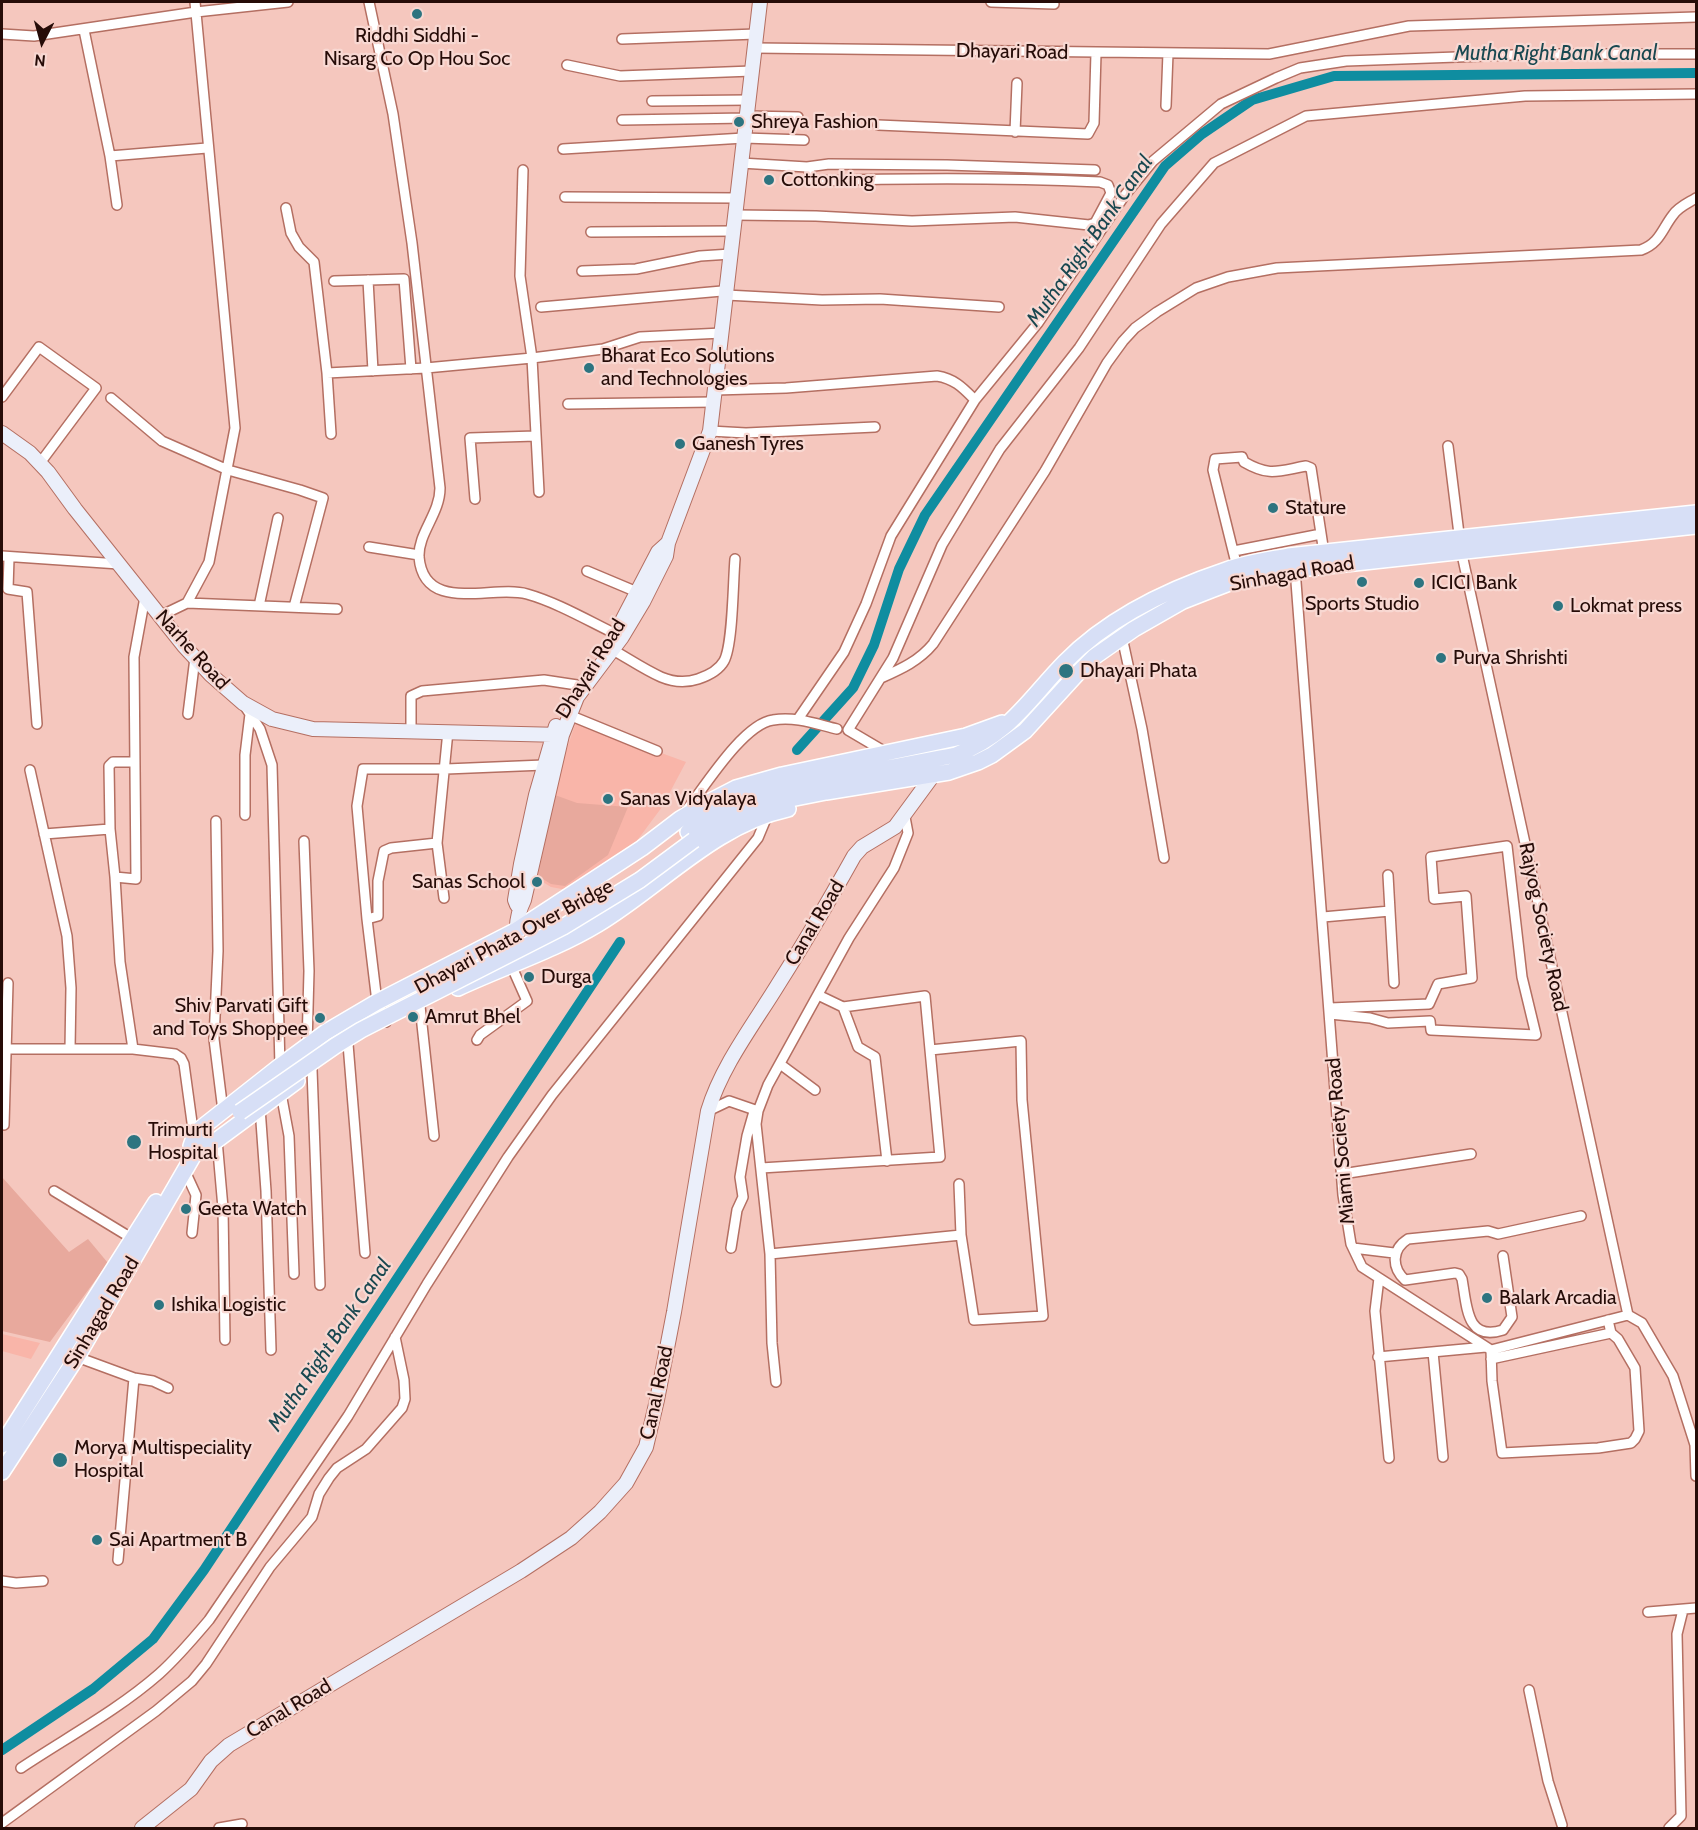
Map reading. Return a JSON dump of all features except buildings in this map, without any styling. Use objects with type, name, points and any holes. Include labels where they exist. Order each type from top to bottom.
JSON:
[{"type":"main road","name":"Sinhagad Road","points":[[1626,527],[1696,513]]},
{"type":"main road","name":"Sinhagad Road","points":[[1021,712],[1065,662],[1098,634],[1177,590],[1237,567],[1288,556],[1460,544],[1626,527],[1696,526]]},
{"type":"main road","name":"Sinhagad Road","points":[[912,777],[965,767],[992,755],[1025,731],[1094,657],[1122,637],[1183,601],[1232,582],[1295,569],[1460,544]]},
{"type":"main road","points":[[233,1109],[280,1066],[307,1046],[377,1002],[515,931],[642,848],[687,830],[736,788],[782,775],[966,736],[997,725],[1021,712]]},
{"type":"main road","name":"Dhayari Phata Over Bridge","points":[[194,1144],[233,1109],[361,1030],[563,927],[640,880],[687,830],[732,803],[774,789],[956,755],[981,744],[1021,712]]},
{"type":"main road","points":[[194,1144],[217,1140],[348,1044],[386,1022],[598,924],[720,837],[768,814],[892,790],[912,777]]},
{"type":"main road","name":"Dhayari Phata Over Bridge","points":[[687,830],[714,824],[755,806],[912,777]]},
{"type":"main road","name":"Sinhagad Road","points":[[2,1472],[77,1357],[185,1171],[194,1144]]},
{"type":"main road","name":"Sinhagad Road","points":[[2,1444],[194,1144]]},
{"type":"street","points":[[187,603],[209,562],[235,428],[195,2]]},
{"type":"street","points":[[2,33],[34,36],[196,12],[288,2]]},
{"type":"street","points":[[369,2],[393,114],[412,243],[440,497],[422,538],[419,555],[425,578],[434,586],[451,593],[466,595],[523,593],[618,635]]},
{"type":"street","name":"Dhayari Road","points":[[519,910],[515,900],[521,864],[544,765],[568,700],[577,685],[643,602],[666,556],[668,543],[710,431],[760,2]]},
{"type":"street","points":[[991,2],[1054,4]]},
{"type":"street","name":"Dhayari Road","points":[[756,41],[1096,53],[1269,54],[1408,26],[1696,17]]},
{"type":"street","points":[[84,30],[110,156],[117,205]]},
{"type":"street","points":[[622,39],[756,41]]},
{"type":"street","points":[[878,125],[1084,135],[1091,131],[1094,123],[1096,53]]},
{"type":"street","points":[[1166,106],[1168,53]]},
{"type":"street","points":[[798,719],[844,652],[866,604],[891,536],[975,400],[1038,324],[1125,195],[1153,161],[1221,104],[1300,68],[1346,61],[1540,54],[1696,54]]},
{"type":"street","points":[[567,65],[620,76],[752,71]]},
{"type":"street","points":[[1015,132],[1017,83]]},
{"type":"street","points":[[887,753],[848,730],[893,658],[942,545],[1000,449],[1079,348],[1161,224],[1214,164],[1306,117],[1525,96],[1696,94]]},
{"type":"street","points":[[652,101],[749,100]]},
{"type":"street","points":[[622,120],[798,117]]},
{"type":"street","points":[[563,149],[744,138],[804,140]]},
{"type":"street","points":[[110,156],[207,148]]},
{"type":"street","points":[[741,163],[807,167],[829,164],[947,165],[1095,170]]},
{"type":"street","points":[[735,215],[912,221],[1015,217],[1089,225],[1095,223],[1111,193],[1108,185],[1100,182],[911,178],[814,181],[807,167]]},
{"type":"street","points":[[523,170],[520,276],[531,358],[539,492]]},
{"type":"street","points":[[566,196],[737,198]]},
{"type":"street","points":[[880,679],[913,663],[933,644],[1045,471],[1107,363],[1123,341],[1135,328],[1157,312],[1196,288],[1228,278],[1277,268],[1641,250],[1658,241],[1673,214],[1696,198]]},
{"type":"street","points":[[286,208],[291,233],[299,247],[314,262],[319,286],[331,434]]},
{"type":"street","points":[[591,232],[734,231]]},
{"type":"street","points":[[582,271],[636,268],[700,256],[731,254]]},
{"type":"street","points":[[334,281],[404,279],[411,369]]},
{"type":"street","points":[[368,280],[373,371]]},
{"type":"street","points":[[541,307],[722,291],[726,294],[822,300],[880,299],[999,307]]},
{"type":"street","points":[[327,373],[426,368],[531,358],[603,349],[640,338],[722,333]]},
{"type":"street","points":[[2,397],[39,347],[96,388],[40,463]]},
{"type":"street","points":[[568,404],[715,396],[937,376],[958,383],[975,400]]},
{"type":"street","points":[[111,398],[162,441],[228,470],[323,498],[294,607]]},
{"type":"street","points":[[710,431],[746,433],[875,427]]},
{"type":"street","name":"Narhe Road","points":[[2,433],[40,463],[195,658],[246,709],[272,719],[313,729],[557,734]]},
{"type":"street","points":[[474,499],[470,438],[536,436]]},
{"type":"street","name":"Rajyog Society Road","points":[[1448,446],[1460,544],[1628,1315]]},
{"type":"street","points":[[1237,567],[1213,470],[1215,459],[1242,457],[1244,462],[1268,473],[1306,466],[1311,468],[1324,553]]},
{"type":"street","points":[[259,606],[278,518]]},
{"type":"street","points":[[1234,551],[1321,534]]},
{"type":"street","name":"Dhayari Road","points":[[515,963],[515,931],[519,910],[524,900],[557,734],[577,697],[613,650],[637,592],[658,552],[668,543]]},
{"type":"street","points":[[369,547],[419,555]]},
{"type":"street","points":[[37,724],[27,592],[8,589],[5,557],[119,564]]},
{"type":"street","points":[[613,650],[662,677],[678,682],[702,678],[720,667],[726,659],[729,641],[735,560]]},
{"type":"street","name":"Miami Society Road","points":[[1295,569],[1343,1195],[1353,1248],[1362,1267],[1490,1352]]},
{"type":"street","points":[[587,571],[637,592]]},
{"type":"street","points":[[115,878],[136,879],[134,657],[145,597]]},
{"type":"street","points":[[160,616],[187,603],[337,609]]},
{"type":"street","points":[[1122,637],[1136,695],[1164,858]]},
{"type":"street","points":[[188,714],[195,658]]},
{"type":"street","points":[[411,731],[411,696],[422,691],[544,680],[577,685]]},
{"type":"street","points":[[244,815],[246,709]]},
{"type":"street","points":[[246,709],[260,729],[272,765],[280,1066]]},
{"type":"street","points":[[569,715],[657,751]]},
{"type":"street","points":[[687,830],[743,737],[758,725],[770,720],[798,719],[837,729]]},
{"type":"street","points":[[444,898],[436,843],[446,769],[448,731]]},
{"type":"street","points":[[133,1049],[120,962],[110,829],[109,766],[113,762],[135,762]]},
{"type":"street","points":[[386,1022],[377,1002],[367,919],[357,806],[363,768],[446,769],[544,765]]},
{"type":"street","points":[[30,770],[68,936],[71,988],[70,1049]]},
{"type":"street","name":"Canal Road","points":[[143,1828],[191,1789],[211,1761],[229,1745],[571,1538],[600,1512],[626,1483],[646,1447],[674,1312],[708,1111],[721,1078],[854,856],[862,847],[895,827],[934,774]]},
{"type":"street","points":[[776,1382],[772,1342],[770,1254],[756,1124],[758,1112],[768,1085],[849,938],[894,868],[908,832],[909,811]]},
{"type":"street","points":[[21,1768],[108,1711],[157,1675],[184,1650],[209,1620],[348,1416],[445,1255],[545,1104],[758,838],[768,814]]},
{"type":"street","points":[[216,821],[218,951],[214,1039],[233,1109]]},
{"type":"street","points":[[44,834],[110,829]]},
{"type":"street","points":[[304,841],[309,971],[307,1046]]},
{"type":"street","points":[[367,919],[378,916],[378,881],[384,851],[391,848],[436,843]]},
{"type":"street","points":[[1507,846],[1522,976],[1536,1035],[1431,1030],[1430,1022],[1385,1022],[1330,1011],[1429,1004],[1438,984],[1472,978],[1466,896],[1434,899],[1431,857],[1507,846]]},
{"type":"street","points":[[1388,875],[1394,983]]},
{"type":"street","points":[[1323,917],[1390,912]]},
{"type":"street","points":[[477,1040],[480,1035],[527,1001],[515,963]]},
{"type":"street","points":[[4,1125],[8,983]]},
{"type":"street","points":[[761,1168],[940,1157],[925,996],[843,1007],[818,995]]},
{"type":"street","points":[[420,1006],[434,1136]]},
{"type":"street","points":[[1383,1006],[1385,1022]]},
{"type":"street","points":[[843,1007],[858,1047],[875,1058],[887,1161]]},
{"type":"street","points":[[930,1050],[1021,1041],[1022,1100],[1043,1316],[974,1320],[960,1235],[959,1184]]},
{"type":"street","points":[[348,1044],[365,1253]]},
{"type":"street","points":[[6,1049],[133,1049],[175,1054],[184,1064],[194,1144]]},
{"type":"street","points":[[780,1064],[815,1090]]},
{"type":"street","points":[[312,1070],[320,1285]]},
{"type":"street","points":[[281,1093],[289,1136],[294,1274]]},
{"type":"street","points":[[708,1111],[729,1101],[758,1112]]},
{"type":"street","points":[[260,1108],[271,1350]]},
{"type":"street","points":[[731,1248],[737,1210],[743,1192],[740,1177],[747,1136],[753,1115],[758,1112]]},
{"type":"street","points":[[217,1140],[222,1198],[225,1340]]},
{"type":"street","points":[[1342,1174],[1471,1154]]},
{"type":"street","points":[[185,1171],[196,1195],[192,1233]]},
{"type":"street","points":[[54,1191],[133,1239]]},
{"type":"street","points":[[1503,1257],[1512,1317],[1503,1330],[1486,1333],[1478,1330],[1471,1322],[1459,1274],[1405,1280],[1401,1277],[1395,1263],[1394,1253],[1400,1244],[1408,1239],[1488,1231],[1498,1234],[1581,1216]]},
{"type":"street","points":[[770,1254],[960,1235]]},
{"type":"street","points":[[1353,1248],[1394,1253]]},
{"type":"street","points":[[1379,1278],[1375,1311],[1389,1458]]},
{"type":"street","points":[[1490,1352],[1628,1315],[1641,1323],[1673,1376],[1695,1445],[1696,1476]]},
{"type":"street","points":[[1490,1352],[1502,1453],[1598,1448],[1631,1443],[1639,1431],[1635,1368],[1618,1339],[1611,1333],[1608,1320]]},
{"type":"street","points":[[1378,1357],[1432,1352],[1490,1352],[1548,1347],[1611,1333]]},
{"type":"street","points":[[1544,1336],[1548,1347]]},
{"type":"street","points":[[4,1822],[156,1711],[199,1673],[270,1567],[312,1517],[319,1494],[329,1478],[337,1468],[366,1449],[402,1408],[405,1399],[404,1380],[395,1337]]},
{"type":"street","points":[[1432,1352],[1443,1457]]},
{"type":"street","points":[[77,1357],[168,1388]]},
{"type":"street","points":[[118,1560],[134,1378]]},
{"type":"street","points":[[2,1581],[16,1583],[43,1581]]},
{"type":"street","points":[[1648,1612],[1696,1608]]},
{"type":"street","points":[[1669,1828],[1681,1816],[1677,1634],[1683,1610]]},
{"type":"street","points":[[1529,1690],[1548,1781],[1562,1825]]},
{"type":"street","points":[[219,1828],[242,1824]]},
{"type":"shaded area","name":"Sanas Vidyalaya","points":[[576,722],[686,762],[662,807],[636,842],[567,890],[551,887],[533,876],[552,792]]},
{"type":"shaded area","points":[[555,795],[577,803],[628,807],[608,855],[565,886],[551,884],[538,876]]},
{"type":"shaded area","points":[[2,1177],[69,1252],[88,1239],[108,1263],[50,1342],[2,1331]]},
{"type":"shaded area","points":[[2,1334],[40,1343],[31,1359],[2,1351]]},
{"type":"waterway","name":"Mutha Right Bank Canal","points":[[797,750],[853,688],[874,645],[899,569],[925,515],[1165,166],[1202,134],[1252,100],[1334,76],[1696,73]]},
{"type":"waterway","name":"Mutha Right Bank Canal","points":[[2,1750],[93,1689],[153,1639],[204,1570],[620,942]]},
{"type":"place","name":"Riddhi Siddhi - Nisarg Co Op Hou Soc","points":[[417,14]]},
{"type":"place","name":"Shreya Fashion","points":[[739,122]]},
{"type":"place","name":"Cottonking","points":[[769,180]]},
{"type":"place","name":"Bharat Eco Solutions and Technologies","points":[[589,368]]},
{"type":"place","name":"Ganesh Tyres","points":[[680,444]]},
{"type":"place","name":"Stature","points":[[1273,508]]},
{"type":"place","name":"Sports Studio","points":[[1362,582]]},
{"type":"place","name":"ICICI Bank","points":[[1419,583]]},
{"type":"place","name":"Lokmat press","points":[[1558,606]]},
{"type":"place","name":"Purva Shrishti","points":[[1441,658]]},
{"type":"place","name":"Dhayari Phata","points":[[1066,671]]},
{"type":"place","name":"Sanas Vidyalaya","points":[[608,799]]},
{"type":"place","name":"Sanas School","points":[[537,882]]},
{"type":"place","name":"Durga","points":[[529,977]]},
{"type":"place","name":"Amrut Bhel","points":[[413,1017]]},
{"type":"place","name":"Shiv Parvati Gift and Toys Shoppee","points":[[320,1018]]},
{"type":"place","name":"Trimurti Hospital","points":[[134,1142]]},
{"type":"place","name":"Geeta Watch","points":[[186,1209]]},
{"type":"place","name":"Balark Arcadia","points":[[1487,1298]]},
{"type":"place","name":"Ishika Logistic","points":[[159,1305]]},
{"type":"place","name":"Morya Multispeciality Hospital","points":[[60,1460]]},
{"type":"place","name":"Sai Apartment B","points":[[97,1540]]}]
